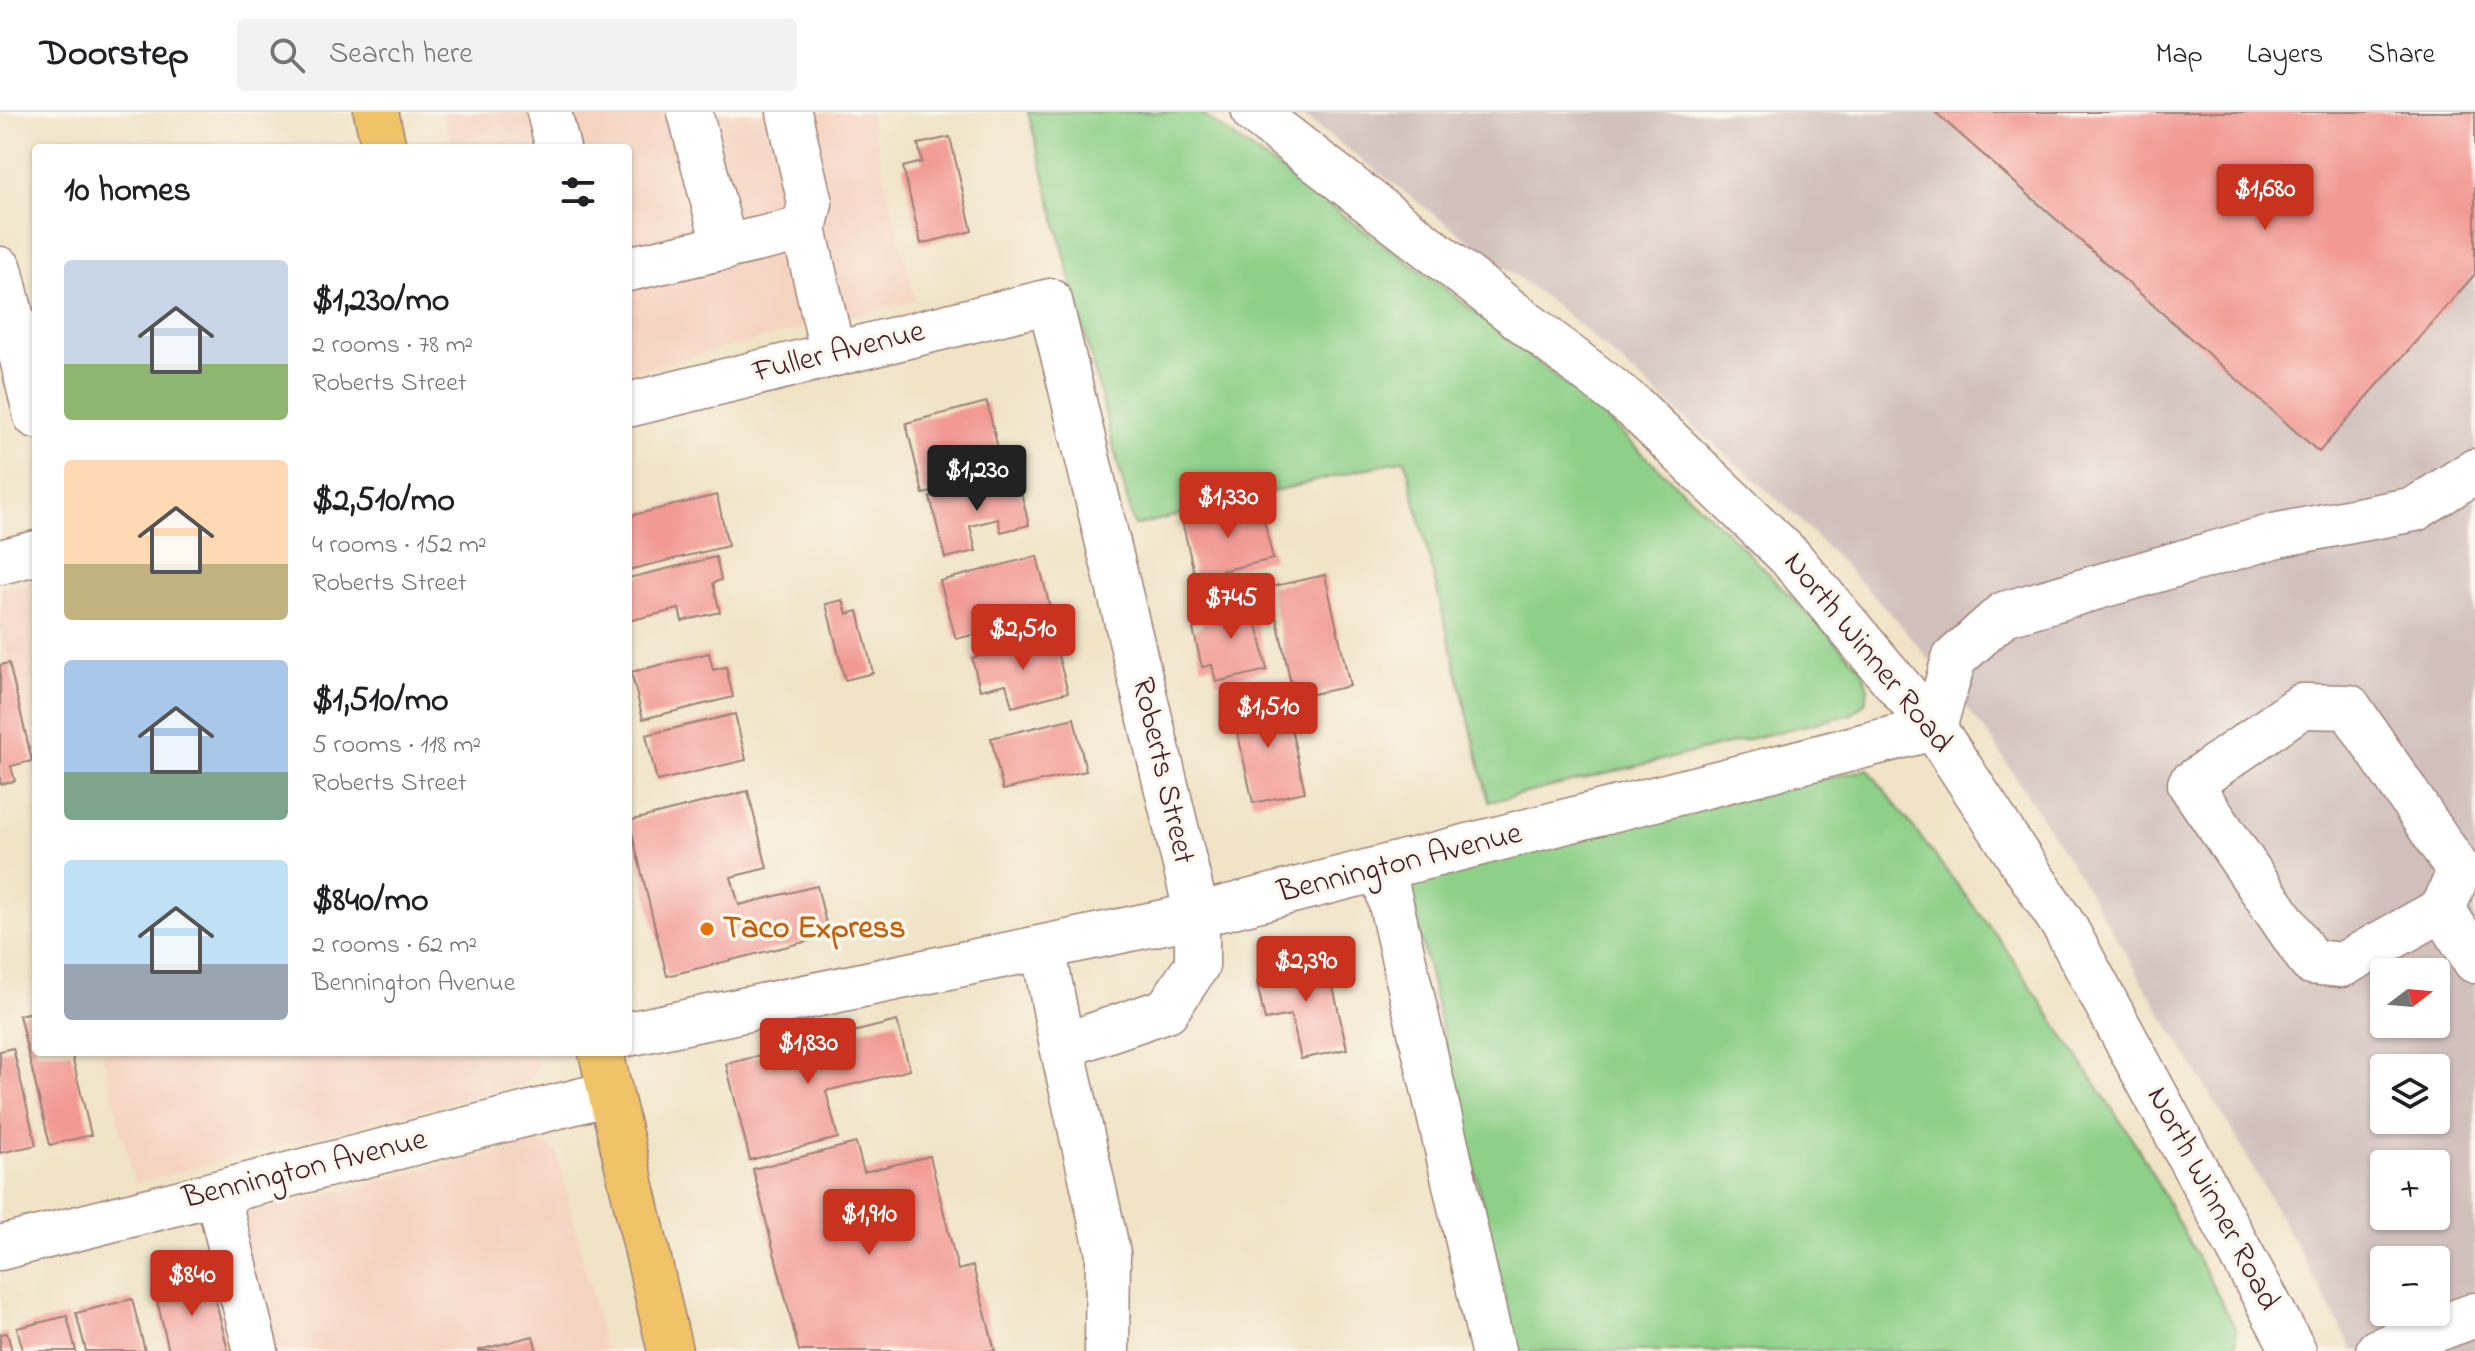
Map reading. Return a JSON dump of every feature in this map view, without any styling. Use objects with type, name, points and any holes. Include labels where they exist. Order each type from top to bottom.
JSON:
[{"type":"main road","points":[[376,112],[383,144]]},
{"type":"main road","points":[[606,1072],[670,1351]]},
{"type":"street","points":[[549,112],[557,144]]},
{"type":"street","points":[[690,112],[725,248]]},
{"type":"street","points":[[789,112],[810,203],[804,229],[833,354]]},
{"type":"street","name":"North Winner Road","points":[[1254,112],[1633,406],[1789,556],[1934,728],[2066,929],[2294,1351]]},
{"type":"street","points":[[632,268],[804,229]]},
{"type":"street","points":[[0,269],[32,400]]},
{"type":"street","name":"Fuller Avenue","points":[[632,404],[1050,301]]},
{"type":"street","name":"Roberts Street","points":[[1050,301],[1197,915],[1197,965],[1167,1010],[1062,1046]]},
{"type":"street","points":[[1934,728],[1954,659],[2004,614],[2278,535],[2415,509],[2475,471]]},
{"type":"street","points":[[0,562],[32,554]]},
{"type":"street","points":[[2302,706],[2349,707],[2459,871],[2443,909],[2342,965],[2311,962],[2190,784],[2302,706]]},
{"type":"street","name":"Bennington Avenue","points":[[632,1033],[1197,915],[1934,728]]},
{"type":"street","points":[[1383,869],[1493,1351]]},
{"type":"street","points":[[2443,909],[2475,961]]},
{"type":"street","points":[[1043,947],[1108,1253],[1107,1351]]},
{"type":"street","name":"Bennington Avenue","points":[[0,1248],[217,1193],[606,1072]]},
{"type":"street","points":[[217,1193],[256,1351]]},
{"type":"street","points":[[2378,1351],[2475,1315]]},
{"type":"shaded area","points":[[443,112],[869,112],[915,300],[632,372],[632,144],[451,144]]},
{"type":"shaded area","points":[[1298,112],[2475,112],[2475,1351],[2354,1351],[2237,1139],[2079,876],[1990,737],[1898,621],[1797,517],[1563,311]]},
{"type":"shaded area","points":[[32,581],[32,760],[0,628],[0,589]]},
{"type":"shaded area","points":[[103,1056],[536,1056],[539,1065],[526,1083],[134,1183]]},
{"type":"shaded area","points":[[538,1142],[557,1152],[605,1351],[241,1351],[210,1223]]},
{"type":"green space","points":[[1028,112],[1199,112],[1443,287],[1591,405],[1731,536],[1862,669],[1868,688],[1865,703],[1852,714],[1489,802],[1405,459],[1134,526]]},
{"type":"green space","points":[[1868,769],[2002,943],[2137,1146],[2236,1329],[2236,1343],[2227,1351],[1517,1351],[1411,896],[1412,882],[1421,873]]},
{"type":"building","points":[[1935,112],[2475,112],[2475,274],[2319,452]]},
{"type":"building","points":[[950,137],[972,231],[921,244],[903,167],[922,162],[918,144]]},
{"type":"building","points":[[987,402],[1004,474],[923,494],[906,423]]},
{"type":"building","points":[[1017,476],[1029,525],[1001,532],[998,519],[970,526],[976,551],[945,558],[930,497]]},
{"type":"building","points":[[717,495],[728,546],[632,569],[632,515]]},
{"type":"building","points":[[1260,503],[1273,559],[1195,577],[1182,521]]},
{"type":"building","points":[[1037,556],[1052,615],[956,639],[940,581]]},
{"type":"building","points":[[716,557],[721,580],[713,583],[720,612],[682,621],[679,609],[632,620],[632,577]]},
{"type":"building","points":[[1325,575],[1350,686],[1294,698],[1270,587]]},
{"type":"building","points":[[843,600],[847,614],[858,611],[873,673],[845,680],[826,604]]},
{"type":"building","points":[[1252,600],[1267,670],[1216,682],[1212,665],[1202,667],[1193,629],[1203,626],[1200,612]]},
{"type":"building","points":[[1053,637],[1068,692],[1012,707],[1006,684],[980,690],[972,658]]},
{"type":"building","points":[[709,653],[713,670],[726,667],[733,697],[643,719],[632,672]]},
{"type":"building","points":[[9,663],[32,761],[11,766],[15,781],[0,784],[0,665]]},
{"type":"building","points":[[1284,696],[1305,792],[1253,803],[1232,707]]},
{"type":"building","points":[[735,714],[746,760],[657,781],[646,735]]},
{"type":"building","points":[[1074,718],[1086,771],[1003,790],[991,738]]},
{"type":"building","points":[[748,791],[767,868],[731,877],[739,905],[817,886],[829,936],[667,976],[632,833],[632,820]]},
{"type":"building","points":[[1325,951],[1347,1049],[1301,1059],[1291,1015],[1265,1020],[1257,983],[1285,976],[1282,961]]},
{"type":"building","points":[[32,1012],[32,1056],[72,1056],[91,1135],[50,1145],[19,1015]]},
{"type":"building","points":[[897,1021],[910,1070],[826,1091],[838,1138],[750,1160],[726,1064]]},
{"type":"building","points":[[13,1048],[36,1145],[0,1153],[0,1051]]},
{"type":"building","points":[[856,1143],[864,1172],[930,1156],[958,1270],[973,1266],[995,1351],[799,1351],[753,1169]]},
{"type":"building","points":[[210,1277],[228,1351],[169,1351],[155,1292]]},
{"type":"building","points":[[132,1299],[145,1351],[86,1351],[76,1313]]},
{"type":"building","points":[[67,1316],[76,1351],[23,1351],[17,1328]]},
{"type":"building","points":[[7,1333],[12,1351],[0,1351],[0,1334]]},
{"type":"building","points":[[533,1336],[537,1351],[479,1351],[479,1350]]},
{"type":"place","name":"Taco Express","points":[[707,929]]}]
